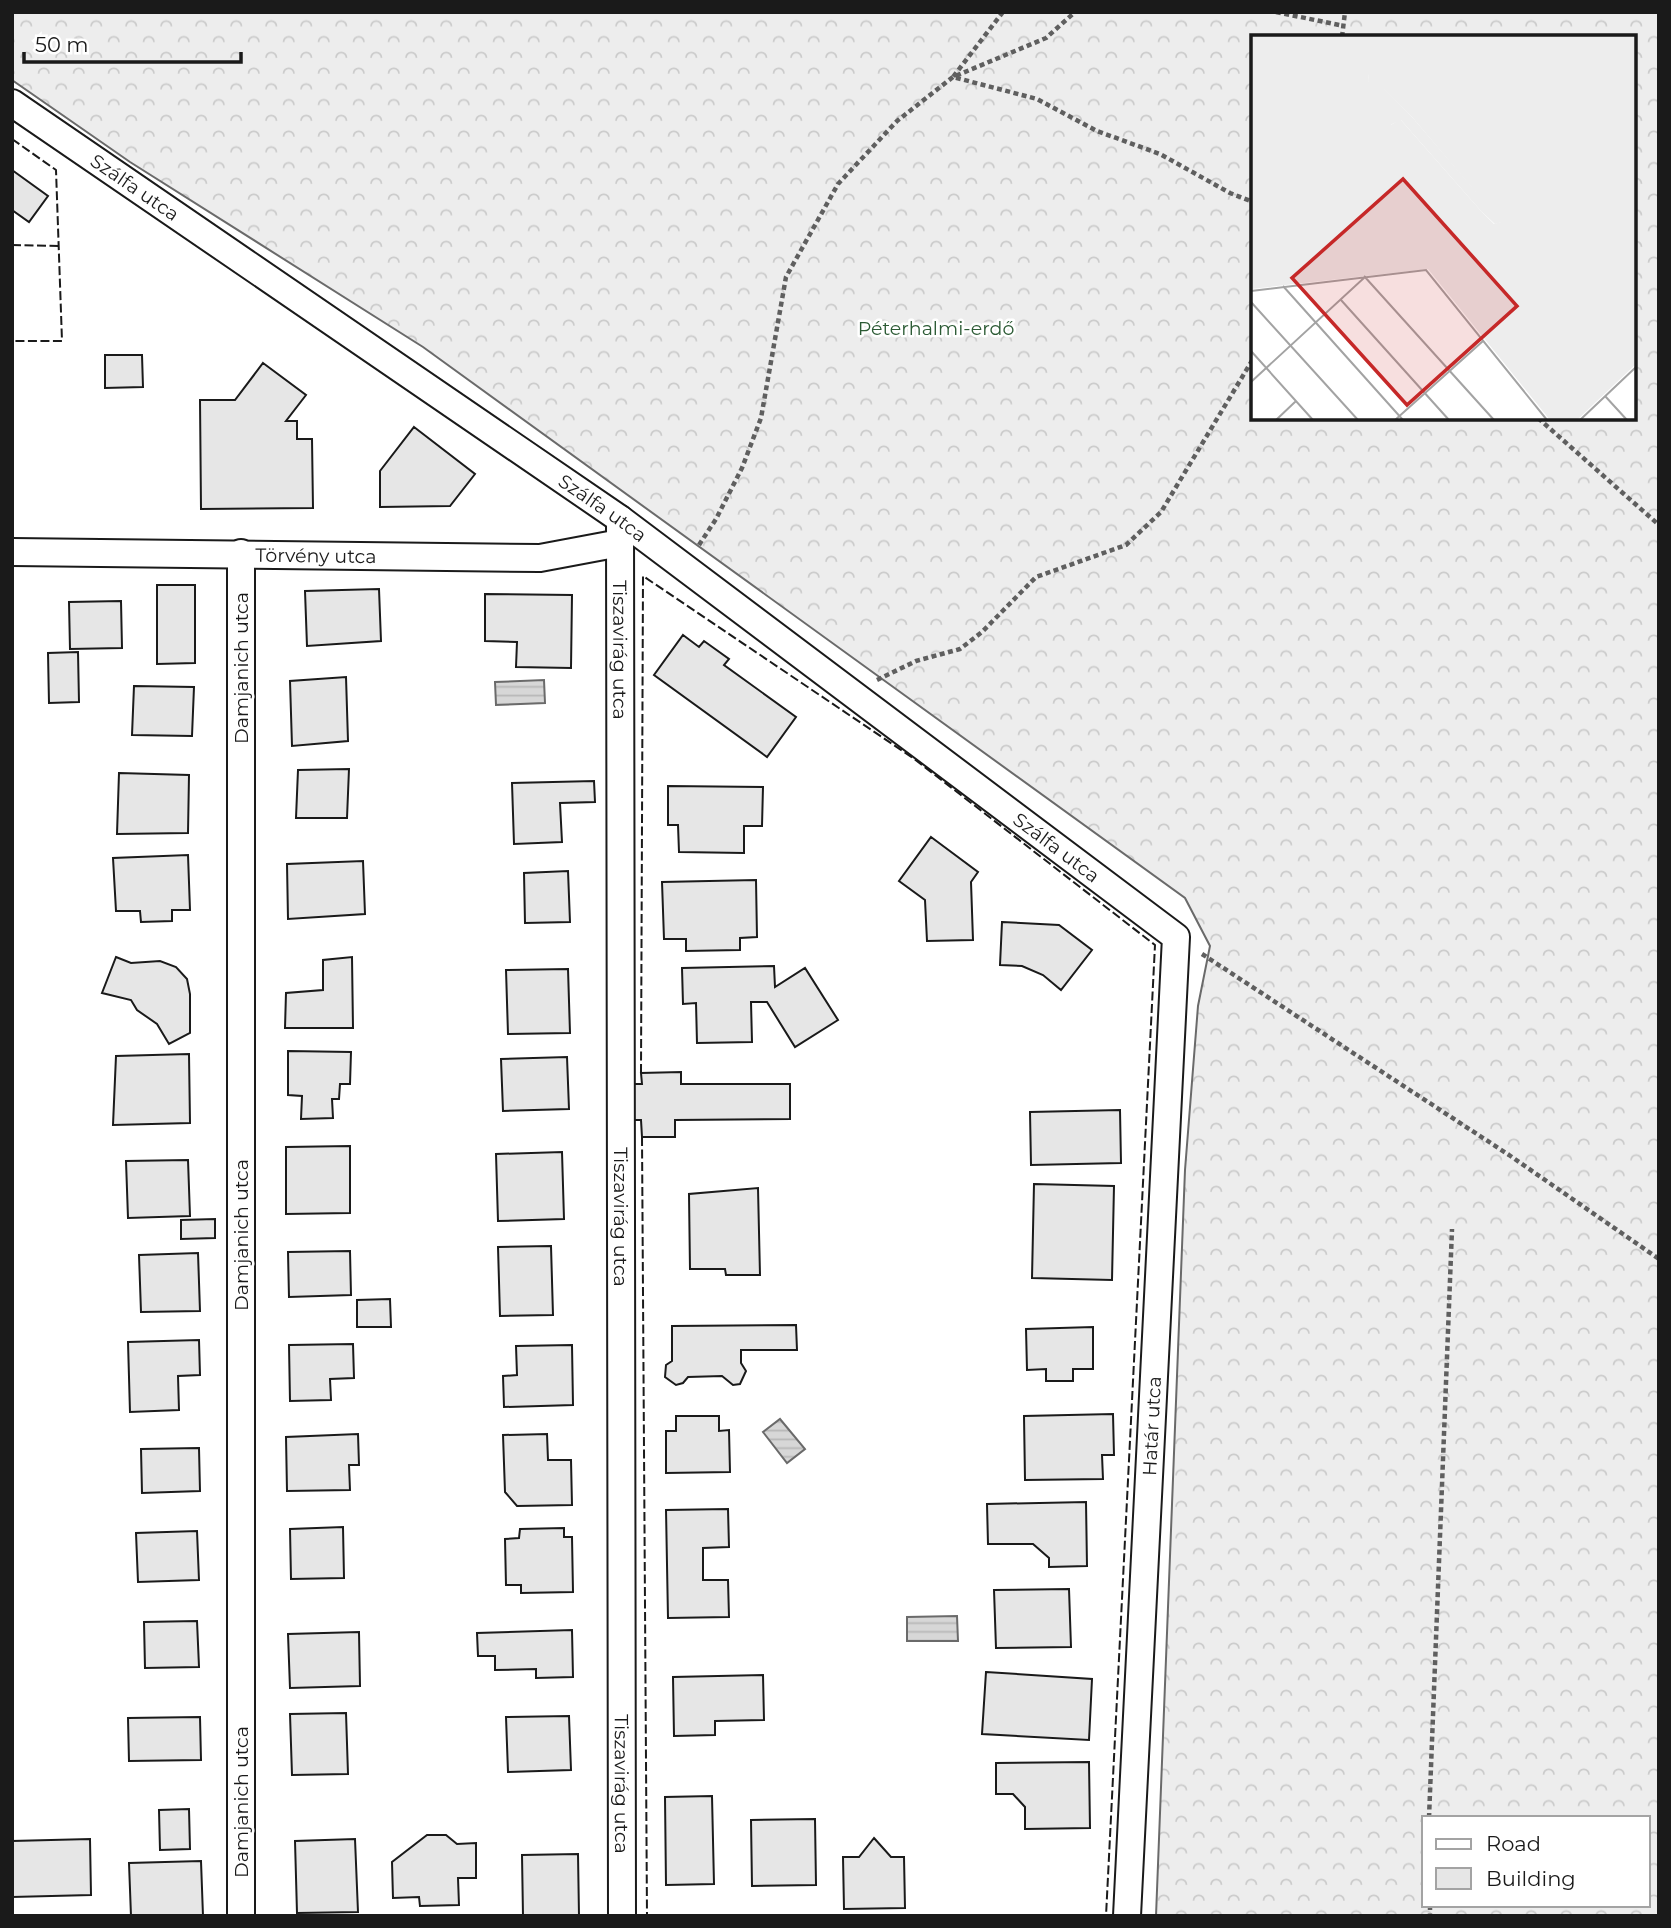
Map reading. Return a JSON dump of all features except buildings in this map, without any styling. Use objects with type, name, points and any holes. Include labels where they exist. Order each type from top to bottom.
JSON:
[{"type":"street","name":"Szálfa utca","points":[[12,103],[620,531],[685,566],[1176,937]]},
{"type":"street","name":"Törvény utca","points":[[12,552],[540,558],[620,531]]},
{"type":"street","name":"Tiszavirág utca","points":[[620,531],[622,1916]]},
{"type":"street","name":"Damjanich utca","points":[[241,553],[241,1916]]},
{"type":"street","name":"Határ utca","points":[[1127,1916],[1176,937]]},
{"type":"path","points":[[685,566],[716,519],[742,468],[761,418],[786,277],[838,184],[897,121],[953,77],[1003,12]]},
{"type":"path","points":[[953,77],[1045,38],[1075,12]]},
{"type":"path","points":[[1276,12],[1344,26]]},
{"type":"path","points":[[1342,35],[1345,12]]},
{"type":"path","points":[[953,77],[1037,99],[1097,131],[1160,154],[1230,193],[1251,201]]},
{"type":"path","points":[[856,694],[898,668],[960,649],[982,632],[1036,577],[1126,545],[1161,512],[1251,362]]},
{"type":"path","points":[[1540,420],[1659,525]]},
{"type":"path","points":[[1176,937],[1509,1156],[1659,1259]]},
{"type":"path","points":[[1429,1816],[1452,1229]]},
{"type":"green space","name":"Péterhalmi-erdő","points":[[12,12],[1659,12],[1659,1916],[1156,1916],[1185,1170],[1198,1006],[1210,946],[1185,898],[423,347],[130,162],[12,80]]},
{"type":"shaded area","points":[[544,680],[545,703],[496,705],[495,682]]},
{"type":"shaded area","points":[[780,1419],[805,1449],[787,1463],[763,1432]]},
{"type":"shaded area","points":[[957,1616],[958,1641],[907,1641],[907,1617]]},
{"type":"fence","points":[[12,139],[56,170],[62,341],[12,341]]},
{"type":"fence","points":[[12,245],[59,246]]},
{"type":"fence","points":[[641,1073],[643,576],[913,758],[1155,945],[1106,1916]]},
{"type":"fence","points":[[642,1137],[647,1916]]}]
